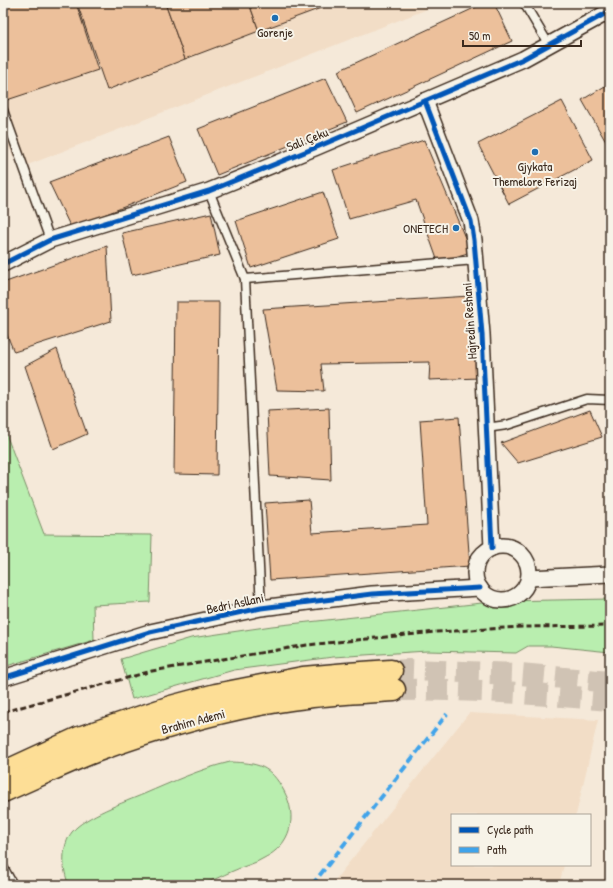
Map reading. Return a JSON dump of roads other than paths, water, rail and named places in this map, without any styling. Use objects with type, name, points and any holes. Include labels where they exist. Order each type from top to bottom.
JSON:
[{"type":"main road","name":"Brahim Ademi","points":[[3,773],[79,738],[158,711],[216,695],[303,678],[348,674],[392,681],[348,693],[305,697],[267,703],[174,725],[94,752],[3,791]]},
{"type":"street","name":"Sali Çeku","points":[[3,264],[50,240],[209,191],[425,101],[523,59],[610,11]]},
{"type":"street","name":"Hajredin Reshani","points":[[425,101],[471,221],[474,240],[482,334],[492,548]]},
{"type":"street","points":[[501,546],[519,552],[525,559],[529,568],[529,578],[526,586],[520,594],[503,600],[494,599],[486,595],[480,588],[476,580],[476,570],[478,562],[484,554],[492,548],[501,546]]},
{"type":"street","points":[[529,578],[610,574]]},
{"type":"street","name":"Bedri Asllani","points":[[3,678],[150,632],[261,608],[372,594],[480,588]]},
{"type":"lane","points":[[524,3],[549,45]]},
{"type":"lane","points":[[3,110],[50,240]]},
{"type":"lane","points":[[209,191],[245,279],[261,608]]},
{"type":"lane","points":[[245,279],[476,260]]},
{"type":"lane","points":[[486,428],[507,425],[587,399],[610,400]]},
{"type":"lane","points":[[3,867],[13,885]]},
{"type":"tunnel","points":[[391,671],[409,670],[520,674],[610,682]]},
{"type":"tunnel","points":[[394,690],[475,691],[610,700]]},
{"type":"railway","points":[[3,712],[152,671],[307,645],[436,632],[522,627],[610,626]]},
{"type":"place","name":"Gorenje","points":[[275,18]]},
{"type":"place","name":"Gjykata Themelore Ferizaj","points":[[535,152]]},
{"type":"place","name":"ONETECH","points":[[456,228]]}]
